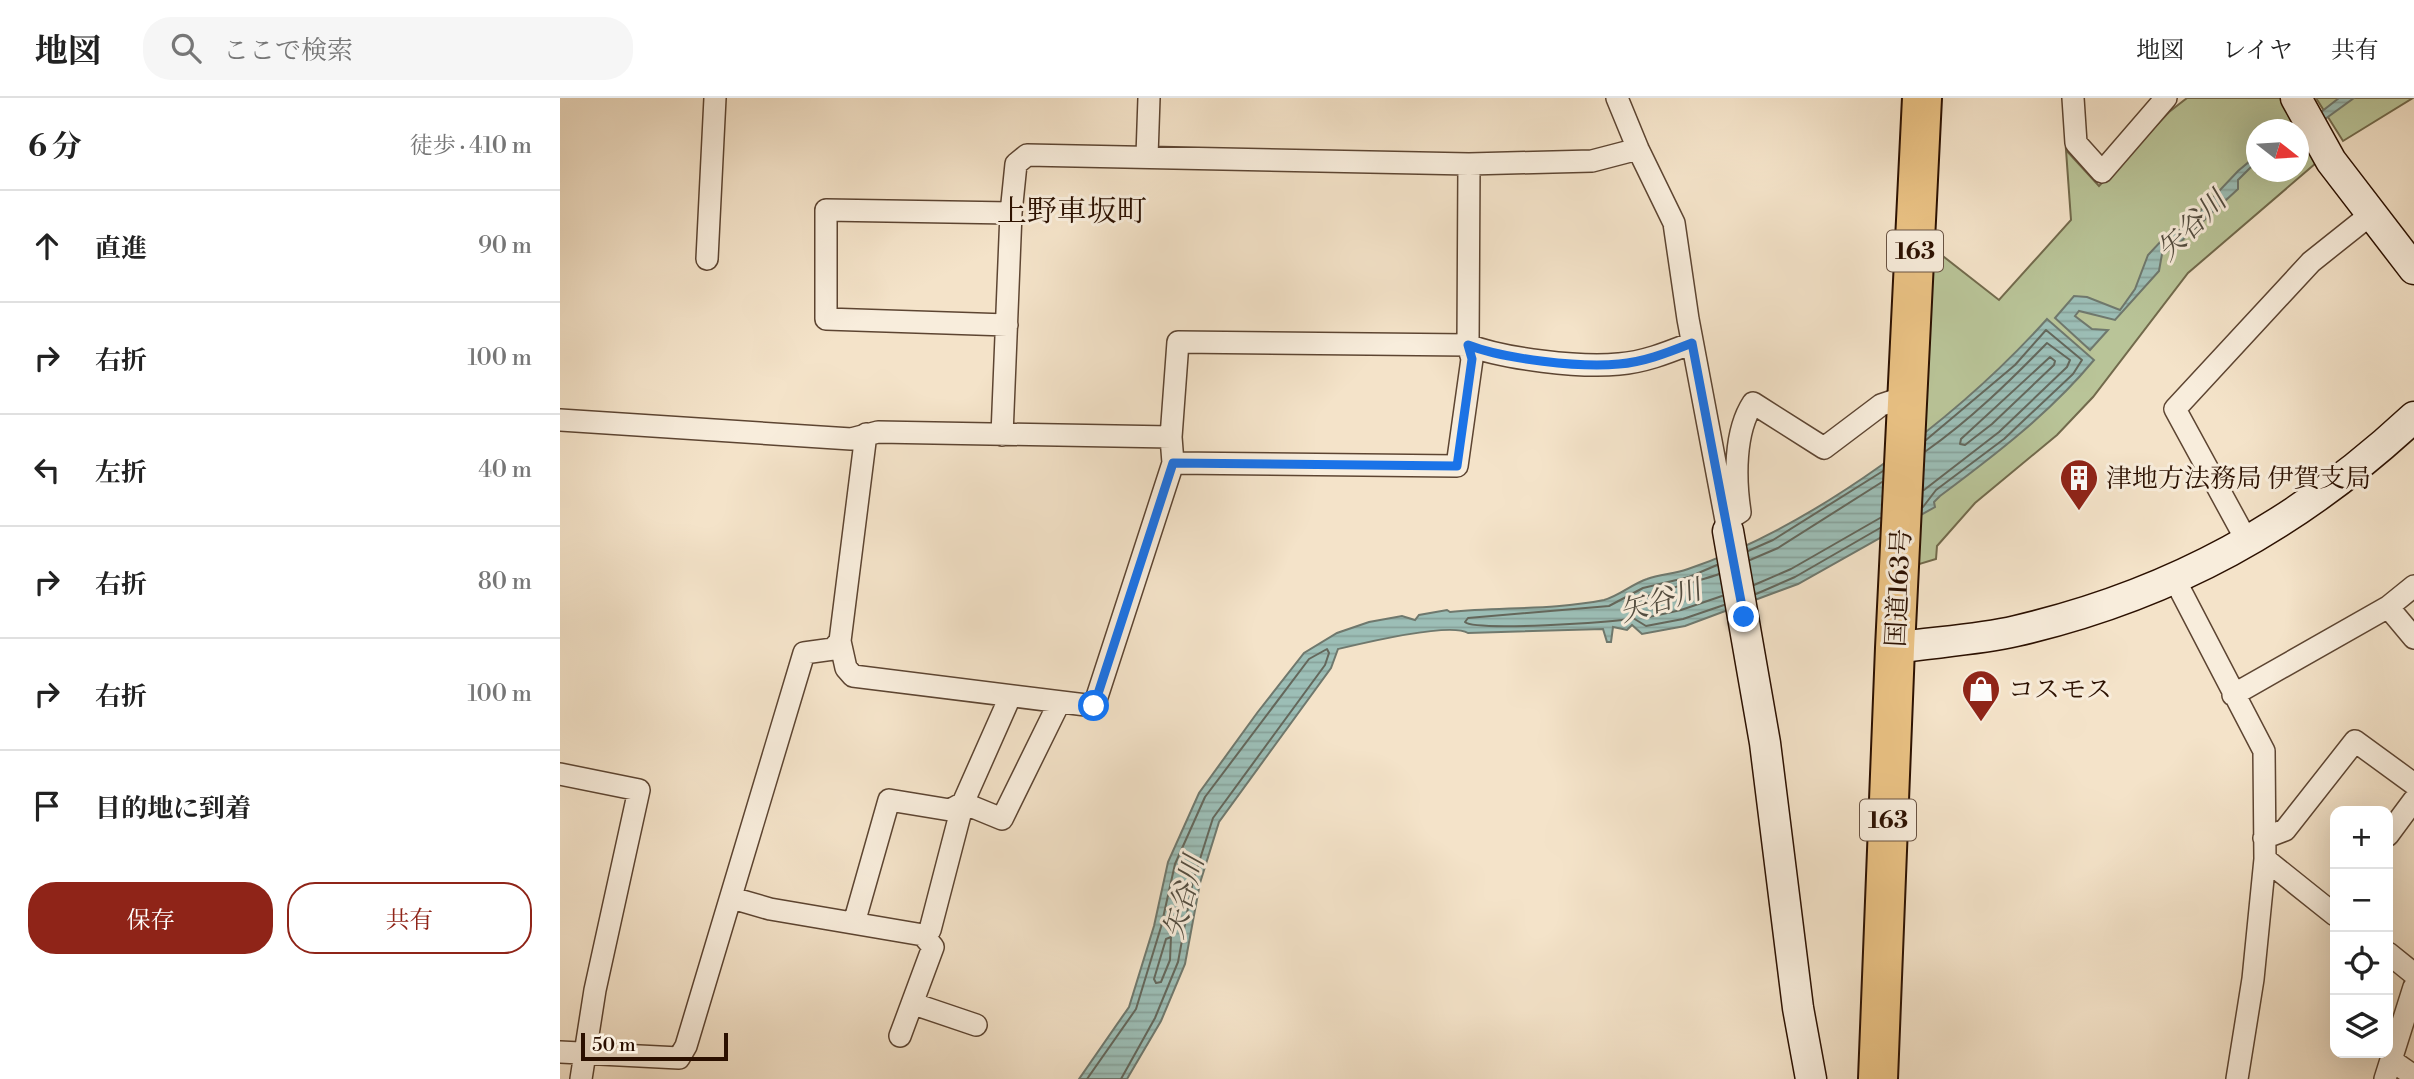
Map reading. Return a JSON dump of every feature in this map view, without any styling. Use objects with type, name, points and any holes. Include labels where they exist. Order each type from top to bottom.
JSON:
[{"type":"highway","name":"国道163号","points":[[1878,1079],[1899,560],[1923,98]]},
{"type":"street","points":[[707,259],[715,98]]},
{"type":"street","points":[[1147,156],[1149,98]]},
{"type":"street","points":[[1617,98],[1637,149],[1674,223],[1692,343],[1765,743],[1798,1008],[1811,1079]]},
{"type":"street","points":[[2073,98],[2076,143],[2102,172],[2166,98]]},
{"type":"street","points":[[2296,98],[2318,139],[2370,215],[2414,269]]},
{"type":"street","points":[[1002,435],[1011,213],[1016,164],[1027,155],[1469,164],[1592,161],[1637,149]]},
{"type":"street","points":[[1173,463],[1457,466],[1472,359],[1468,345],[1469,164]]},
{"type":"street","points":[[1007,325],[826,319],[826,211],[1011,213]]},
{"type":"street","points":[[2248,543],[2175,409],[2311,262],[2370,215]]},
{"type":"street","points":[[866,434],[841,641],[846,668],[853,676],[1094,706],[1173,463],[1171,437],[1178,342],[1468,345],[1484,351],[1545,360],[1618,364],[1657,357],[1692,343]]},
{"type":"street","points":[[1727,526],[1740,512],[1740,439],[1745,414],[1753,403],[1824,448],[1881,405],[1907,400]]},
{"type":"street","points":[[1895,648],[2014,632],[2096,609],[2175,580],[2248,543],[2346,477],[2414,417]]},
{"type":"street","points":[[560,421],[851,439],[866,434],[1171,437]]},
{"type":"street","points":[[2175,580],[2263,751],[2265,849],[2253,979],[2237,1079]]},
{"type":"street","points":[[2233,695],[2388,607],[2414,586]]},
{"type":"street","points":[[2388,607],[2414,638]]},
{"type":"street","points":[[560,1052],[679,1058],[686,1046],[732,898],[804,653],[833,649],[841,641]]},
{"type":"street","points":[[923,935],[930,930],[963,803],[1010,697]]},
{"type":"street","points":[[963,803],[1002,819],[1059,703]]},
{"type":"street","points":[[2265,849],[2285,830],[2355,741],[2414,784]]},
{"type":"street","points":[[560,774],[639,790],[583,1053],[581,1079]]},
{"type":"street","points":[[854,923],[889,800],[950,810],[963,803]]},
{"type":"street","points":[[2393,828],[2414,800]]},
{"type":"street","points":[[2265,849],[2330,907]]},
{"type":"street","points":[[732,898],[770,909],[923,935],[933,947],[900,1036]]},
{"type":"street","points":[[2414,987],[2388,1069],[2414,1076]]},
{"type":"street","points":[[914,1004],[976,1025]]},
{"type":"green space","points":[[2187,98],[2289,98],[2301,119],[2246,119],[2246,182],[2294,182],[2188,273],[2093,397],[2057,435],[1975,503],[1937,546],[1936,559],[1913,566],[1930,246],[1999,300],[2071,220],[2066,150],[2099,186],[2169,112]]},
{"type":"green space","points":[[2316,98],[2413,98],[2343,141]]},
{"type":"green space","points":[[2309,133],[2323,157],[2309,169]]},
{"type":"water","points":[[2339,98],[2354,98],[2309,131],[2309,121]]},
{"type":"water","name":"矢谷川","points":[[2246,164],[2246,172],[2238,180],[2238,189],[2175,247],[2162,254],[2159,271],[2115,320],[2079,311],[2075,316],[2092,329],[2108,330],[2090,350],[2055,318],[2074,296],[2087,297],[2120,310],[2135,289],[2148,255],[2162,240],[2186,226]]},
{"type":"water","name":"矢谷川","points":[[2047,319],[2094,360],[2077,379],[2021,432],[1940,496],[1934,502],[1935,507],[1798,584],[1685,626],[1642,634],[1632,625],[1627,630],[1613,627],[1611,642],[1607,642],[1603,629],[1468,633],[1444,630],[1338,649],[1331,668],[1219,822],[1200,883],[1185,964],[1161,1021],[1127,1079],[1079,1079],[1129,1007],[1154,926],[1168,862],[1199,793],[1304,653],[1337,633],[1369,622],[1402,616],[1415,620],[1419,615],[1447,610],[1547,607],[1604,600],[1647,579],[1683,571],[1736,550],[1834,497],[1882,465],[1971,394]]},
{"type":"place","name":"津地方法務局 伊賀支局","points":[[2079,512]]},
{"type":"place","name":"コスモス","points":[[1981,723]]},
{"type":"district","name":"上野車坂町","points":[[1072,211]]},
{"type":"route","points":[[1094,706],[1173,463],[1457,466],[1472,359],[1468,345],[1484,351],[1545,360],[1618,364],[1657,357],[1692,343],[1744,617]]}]
